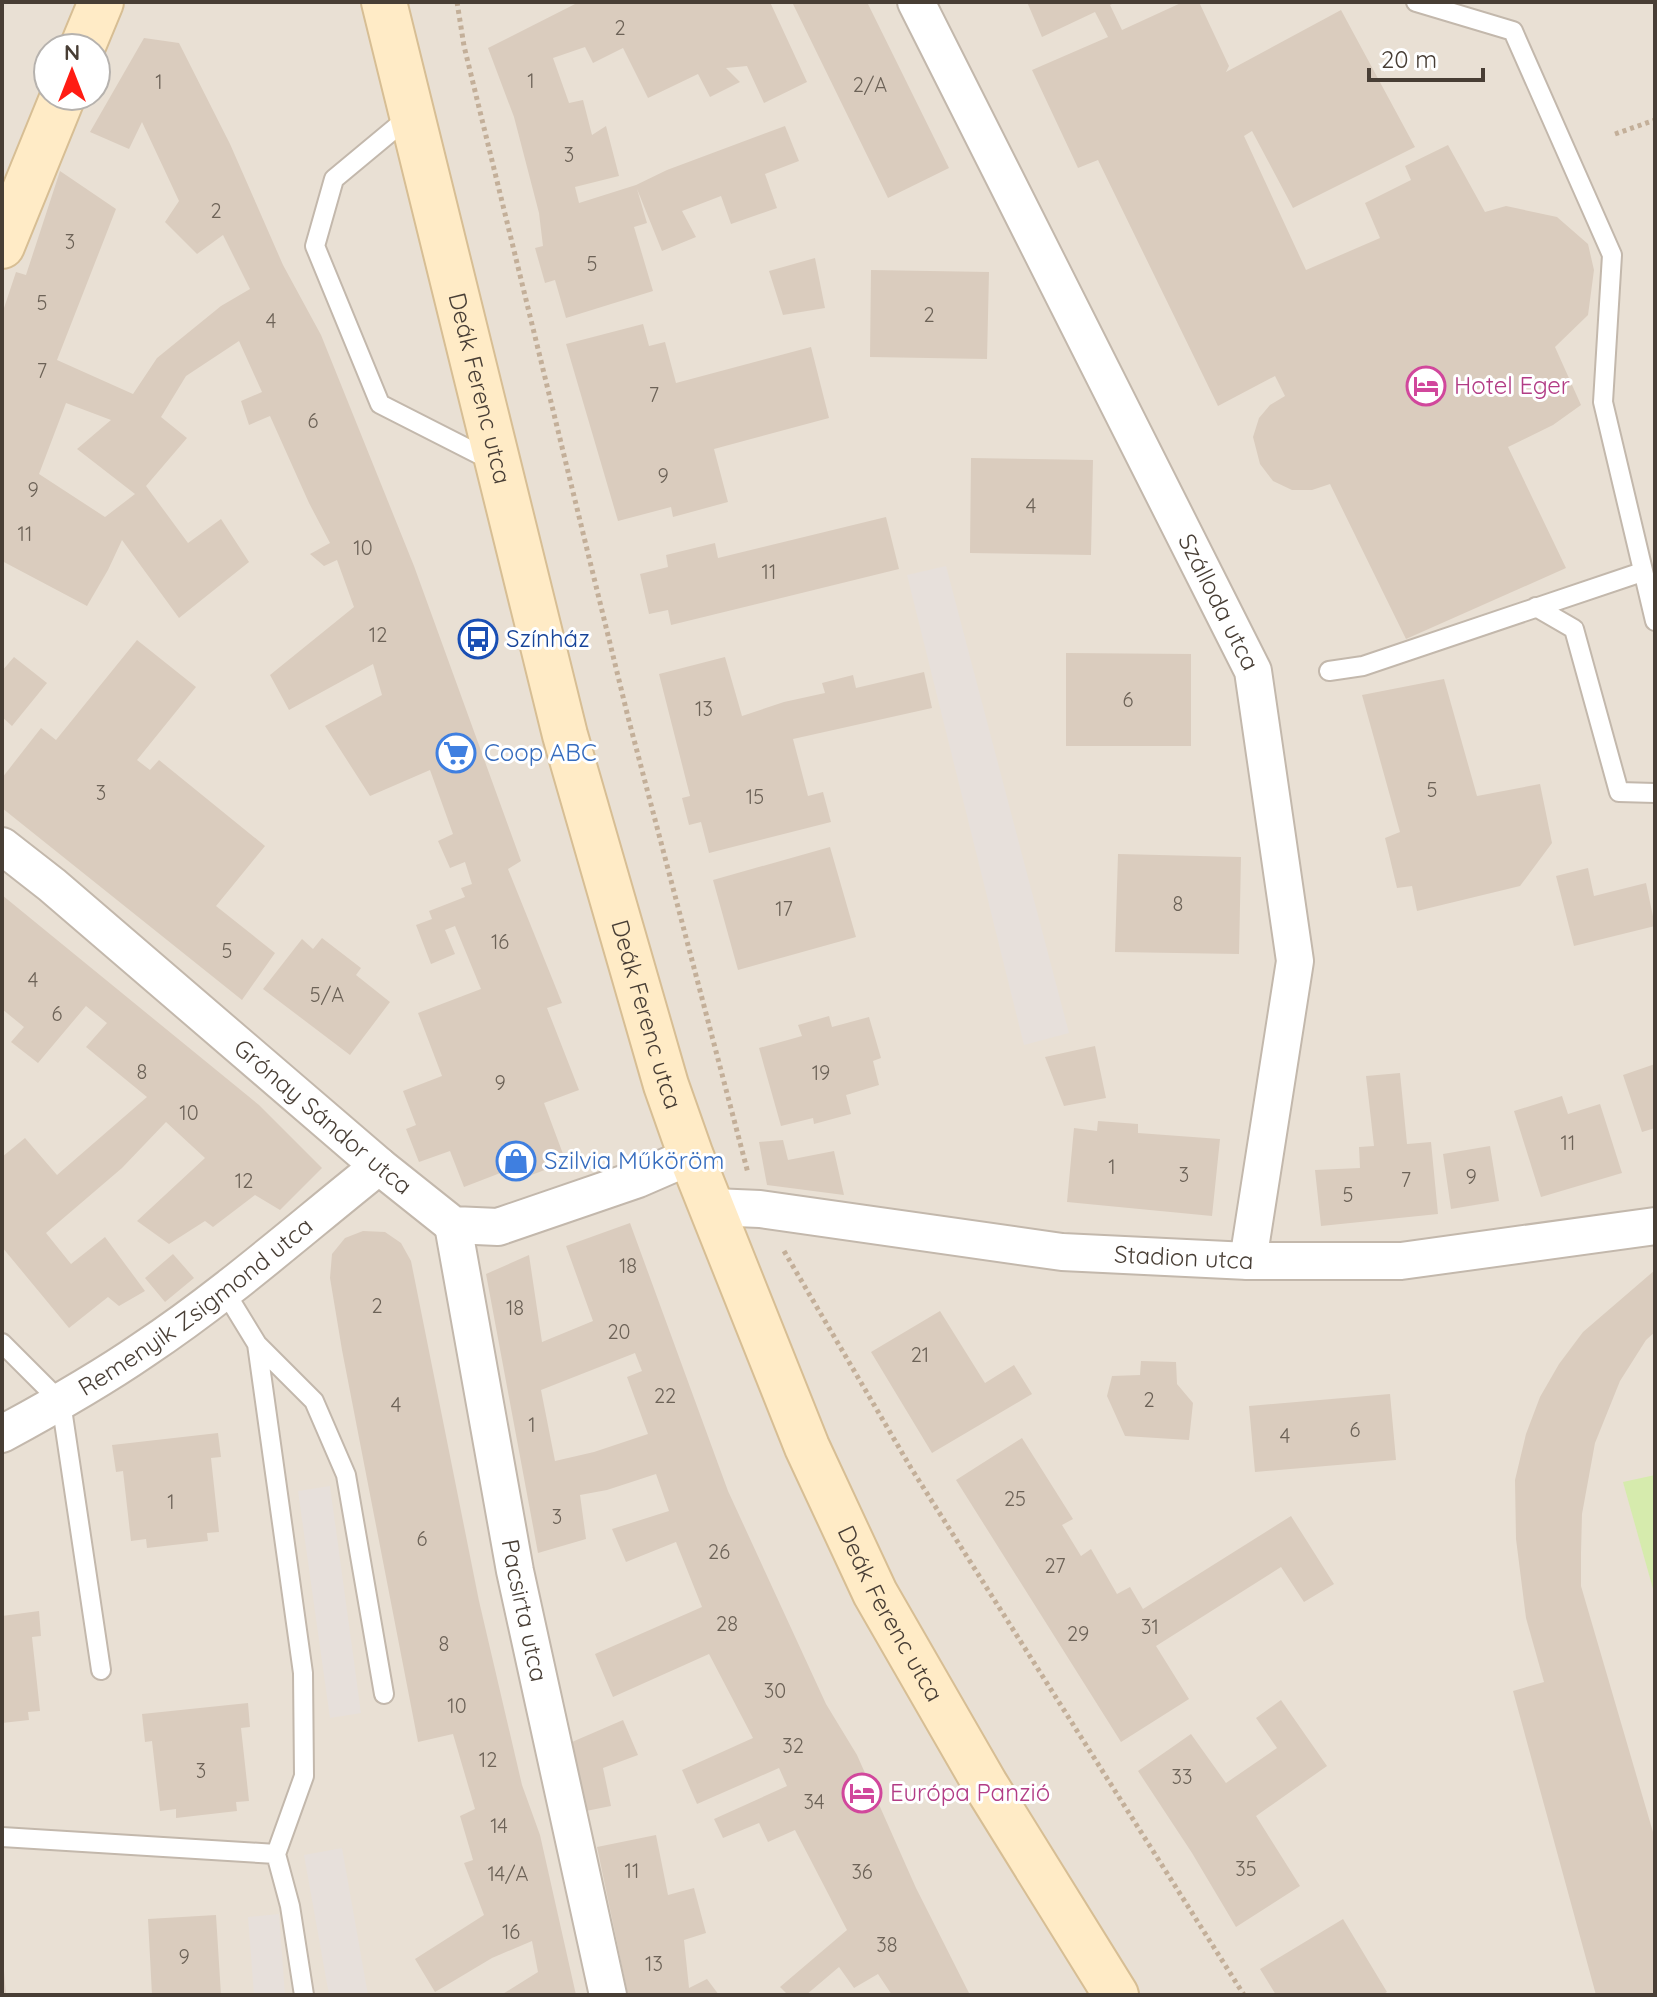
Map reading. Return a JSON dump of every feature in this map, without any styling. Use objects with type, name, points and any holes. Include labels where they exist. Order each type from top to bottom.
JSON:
[{"type":"street","points":[[89,32],[101,2]]},
{"type":"street","name":"Deák Ferenc utca","points":[[383,2],[565,735],[666,1085],[691,1156],[807,1447],[875,1593],[985,1784],[1116,1995]]},
{"type":"street","name":"Szálloda utca","points":[[916,2],[1253,671],[1295,961],[1248,1261]]},
{"type":"street","points":[[2,246],[56,112]]},
{"type":"street","name":"Grónay Sándor utca","points":[[2,846],[52,885],[379,1166],[453,1225]]},
{"type":"street","points":[[453,1225],[498,1227],[638,1179],[691,1156]]},
{"type":"street","name":"Remenyik Zsigmond utca","points":[[2,1434],[61,1402],[145,1349],[379,1166]]},
{"type":"street","name":"Stadion utca","points":[[713,1207],[760,1209],[1062,1252],[1248,1261],[1401,1261],[1655,1226]]},
{"type":"street","name":"Pacsirta utca","points":[[453,1225],[515,1571],[608,1995]]},
{"type":"lane","points":[[1416,2],[1513,31],[1612,255],[1603,402],[1655,621]]},
{"type":"lane","points":[[413,113],[334,179],[315,246],[380,404],[499,464]]},
{"type":"lane","points":[[1329,671],[1363,666],[1642,572]]},
{"type":"lane","points":[[1536,607],[1574,629],[1619,792],[1655,793]]},
{"type":"lane","points":[[224,1290],[257,1344],[314,1401],[346,1475],[384,1694]]},
{"type":"lane","points":[[2,1343],[61,1402],[101,1670]]},
{"type":"lane","points":[[257,1344],[303,1673],[304,1776],[276,1854],[290,1906],[304,1995]]},
{"type":"lane","points":[[2,1837],[276,1854]]},
{"type":"path","points":[[457,2],[464,46],[628,717],[737,1137],[760,1209],[911,1468],[1244,1995]]},
{"type":"path","points":[[1615,134],[1655,120]]},
{"type":"shaded area","points":[[2,2],[1655,2],[1655,1995],[2,1995]]},
{"type":"shaded area","points":[[946,566],[1069,1033],[1024,1045],[907,575]]},
{"type":"shaded area","points":[[330,1486],[361,1713],[330,1718],[298,1491]]},
{"type":"shaded area","points":[[342,1848],[368,1995],[329,1995],[304,1855]]},
{"type":"shaded area","points":[[279,1914],[285,1995],[254,1995],[248,1917]]},
{"type":"green space","points":[[1655,1475],[1655,1596],[1623,1482]]},
{"type":"building","points":[[579,2],[770,2],[807,82],[764,103],[747,66],[726,68],[740,82],[710,97],[698,74],[648,98],[623,48],[593,63],[585,47],[553,58],[569,103],[583,100],[592,135],[606,126],[619,176],[575,187],[579,203],[636,185],[667,170],[785,126],[799,161],[765,174],[777,208],[731,224],[721,196],[682,211],[696,237],[662,251],[637,189],[647,223],[634,227],[653,291],[566,318],[555,280],[545,283],[535,248],[543,246],[539,213],[514,117],[488,48]]},
{"type":"building","points":[[792,2],[867,2],[949,168],[888,198]]},
{"type":"building","name":"Hotel Eger","points":[[1027,2],[1116,2],[1110,5],[1122,30],[1183,2],[1199,2],[1229,66],[1226,72],[1341,10],[1415,147],[1293,208],[1252,131],[1244,136],[1306,270],[1380,238],[1365,203],[1411,180],[1405,166],[1448,145],[1485,212],[1506,206],[1557,217],[1588,244],[1594,270],[1588,315],[1555,347],[1581,405],[1553,425],[1508,447],[1566,568],[1406,639],[1330,484],[1312,490],[1292,490],[1273,481],[1260,464],[1253,437],[1259,418],[1270,405],[1285,396],[1275,376],[1218,406],[1098,160],[1078,168],[1032,70],[1108,37],[1095,12],[1042,37]]},
{"type":"building","points":[[144,38],[179,43],[230,144],[283,265],[321,335],[414,566],[521,861],[508,869],[562,1003],[547,1008],[579,1090],[544,1103],[566,1162],[526,1177],[521,1165],[464,1187],[450,1151],[419,1162],[406,1129],[416,1125],[403,1091],[442,1076],[418,1013],[481,989],[455,926],[445,930],[455,954],[431,964],[416,925],[432,919],[429,911],[465,897],[461,888],[472,884],[465,862],[450,868],[438,841],[453,834],[430,770],[370,796],[325,726],[382,695],[373,664],[289,710],[270,675],[354,607],[337,560],[324,566],[310,554],[330,543],[270,416],[249,425],[241,401],[262,392],[239,341],[186,376],[161,417],[187,438],[146,486],[188,543],[221,519],[249,562],[179,618],[122,540],[87,606],[2,561],[2,314],[16,272],[26,275],[60,171],[116,209],[57,360],[133,394],[157,358],[221,306],[250,289],[223,235],[197,254],[165,222],[179,201],[142,122],[129,149],[90,132],[101,112],[112,112],[112,94]],"holes":[[[66,403],[111,420],[77,449],[135,494],[105,517],[39,474]]]},
{"type":"building","points":[[815,258],[825,308],[783,315],[769,271]]},
{"type":"building","points":[[871,270],[989,272],[987,359],[870,357]]},
{"type":"building","points":[[643,324],[649,346],[665,342],[676,383],[811,347],[829,418],[714,449],[728,502],[673,517],[671,507],[618,521],[566,344]]},
{"type":"building","points":[[971,458],[1093,460],[1091,555],[970,553]]},
{"type":"building","points":[[886,517],[899,569],[671,625],[668,610],[649,614],[640,574],[668,567],[666,555],[715,543],[718,558]]},
{"type":"building","points":[[137,640],[196,687],[137,760],[150,770],[159,760],[265,846],[216,906],[275,953],[242,1000],[2,808],[2,778],[41,728],[56,740]]},
{"type":"building","points":[[1066,653],[1191,654],[1191,746],[1066,746]]},
{"type":"building","points":[[14,657],[47,683],[12,726],[2,717],[2,671]]},
{"type":"building","points":[[725,657],[742,716],[825,693],[822,683],[853,675],[856,688],[924,672],[932,708],[793,739],[808,796],[823,792],[831,822],[709,853],[701,822],[689,825],[682,798],[690,796],[659,674]]},
{"type":"building","points":[[1444,679],[1477,796],[1540,784],[1552,843],[1520,886],[1417,911],[1412,886],[1397,888],[1385,838],[1400,832],[1362,695]]},
{"type":"building","points":[[830,847],[856,937],[738,970],[713,880]]},
{"type":"building","points":[[1118,854],[1241,857],[1239,954],[1115,952]]},
{"type":"building","points":[[1588,868],[1594,896],[1646,883],[1655,926],[1574,946],[1556,876]]},
{"type":"building","points":[[2,895],[259,1105],[322,1168],[280,1210],[255,1195],[213,1227],[205,1221],[169,1244],[137,1221],[205,1158],[166,1122],[122,1168],[46,1233],[71,1264],[105,1237],[145,1291],[119,1306],[108,1297],[69,1328],[2,1247],[2,1157],[25,1138],[57,1175],[147,1097],[86,1047],[107,1023],[86,1006],[38,1063],[11,1042],[24,1027],[2,1009]]},
{"type":"building","points":[[322,938],[361,968],[356,975],[390,1002],[350,1055],[263,989],[302,939],[313,949]]},
{"type":"building","points":[[829,1016],[832,1027],[869,1017],[881,1058],[873,1061],[879,1085],[846,1095],[851,1114],[814,1124],[813,1118],[781,1126],[759,1048],[802,1036],[798,1025]]},
{"type":"building","points":[[1095,1046],[1106,1098],[1064,1106],[1045,1057]]},
{"type":"building","points":[[1655,1064],[1655,1128],[1642,1132],[1623,1075]]},
{"type":"building","points":[[1400,1073],[1407,1144],[1431,1142],[1438,1214],[1321,1226],[1315,1170],[1360,1168],[1359,1147],[1374,1146],[1366,1076]]},
{"type":"building","points":[[1562,1096],[1568,1114],[1600,1104],[1622,1173],[1541,1197],[1514,1111]]},
{"type":"building","points":[[1098,1121],[1138,1124],[1138,1133],[1220,1139],[1212,1216],[1067,1202],[1074,1128],[1097,1131]]},
{"type":"building","points":[[783,1140],[788,1160],[834,1151],[844,1195],[767,1185],[759,1142]]},
{"type":"building","points":[[1490,1146],[1499,1201],[1451,1209],[1443,1154]]},
{"type":"building","points":[[630,1223],[728,1491],[826,1704],[857,1755],[916,1888],[970,1995],[892,1995],[878,1974],[854,1988],[839,1967],[806,1995],[788,1995],[780,1987],[847,1930],[795,1830],[768,1842],[759,1823],[723,1838],[714,1819],[787,1786],[779,1768],[697,1804],[682,1770],[753,1738],[709,1654],[613,1697],[595,1654],[702,1607],[676,1542],[626,1562],[612,1529],[669,1511],[656,1474],[580,1495],[586,1539],[538,1553],[486,1274],[529,1255],[542,1342],[593,1321],[566,1246]],"holes":[[[635,1353],[642,1371],[627,1377],[648,1434],[555,1461],[541,1390]]]},
{"type":"building","points":[[363,1231],[385,1232],[401,1243],[411,1261],[479,1601],[522,1785],[540,1835],[576,1995],[501,1995],[538,1972],[532,1941],[492,1958],[435,1992],[415,1959],[484,1915],[464,1863],[473,1860],[460,1816],[475,1809],[453,1734],[418,1742],[342,1350],[330,1278],[332,1254],[345,1238]]},
{"type":"building","points":[[173,1254],[194,1278],[165,1302],[145,1278]]},
{"type":"building","points":[[1655,1270],[1655,1332],[1646,1340],[1620,1381],[1595,1443],[1582,1514],[1581,1586],[1655,1839],[1655,1995],[1596,1995],[1513,1691],[1544,1682],[1526,1618],[1516,1539],[1515,1480],[1526,1434],[1540,1397],[1559,1364],[1583,1332]]},
{"type":"building","points":[[940,1311],[985,1383],[1014,1365],[1032,1394],[932,1453],[871,1352]]},
{"type":"building","points":[[1141,1361],[1176,1362],[1177,1384],[1193,1403],[1189,1440],[1125,1436],[1107,1396],[1112,1376],[1140,1375]]},
{"type":"building","points":[[1390,1394],[1396,1460],[1255,1472],[1249,1406]]},
{"type":"building","points":[[218,1433],[221,1457],[211,1458],[219,1532],[207,1533],[208,1541],[147,1548],[146,1539],[131,1541],[123,1471],[116,1472],[112,1445]]},
{"type":"building","points":[[1022,1438],[1073,1519],[1062,1525],[1081,1556],[1091,1549],[1117,1594],[1130,1587],[1143,1609],[1291,1516],[1334,1584],[1304,1602],[1281,1567],[1156,1646],[1189,1699],[1121,1742],[956,1480]]},
{"type":"building","points":[[39,1611],[41,1636],[32,1637],[40,1711],[28,1712],[29,1720],[2,1723],[2,1616]]},
{"type":"building","points":[[1281,1700],[1327,1766],[1256,1816],[1300,1886],[1236,1927],[1138,1771],[1191,1734],[1226,1783],[1277,1748],[1256,1718]]},
{"type":"building","points":[[248,1703],[250,1727],[241,1728],[249,1801],[236,1802],[237,1811],[176,1818],[176,1809],[160,1811],[152,1741],[145,1742],[142,1714]]},
{"type":"building","points":[[623,1720],[638,1755],[603,1768],[611,1806],[586,1811],[572,1742]]},
{"type":"building","points":[[656,1835],[668,1895],[694,1888],[706,1933],[684,1940],[689,1988],[707,1979],[719,1995],[628,1995],[597,1847]]},
{"type":"building","points":[[216,1915],[221,1995],[152,1995],[148,1919]]},
{"type":"building","points":[[1343,1919],[1387,1992],[1381,1995],[1276,1995],[1260,1969]]},
{"type":"building","points":[[4,1971],[6,1995],[2,1995]]},
{"type":"place","name":"Hotel Eger","points":[[1426,386]]},
{"type":"place","name":"Színház","points":[[478,639]]},
{"type":"place","name":"Coop ABC","points":[[456,753]]},
{"type":"place","name":"Szilvia Műköröm","points":[[516,1161]]},
{"type":"place","name":"Európa Panzió","points":[[862,1793]]}]
